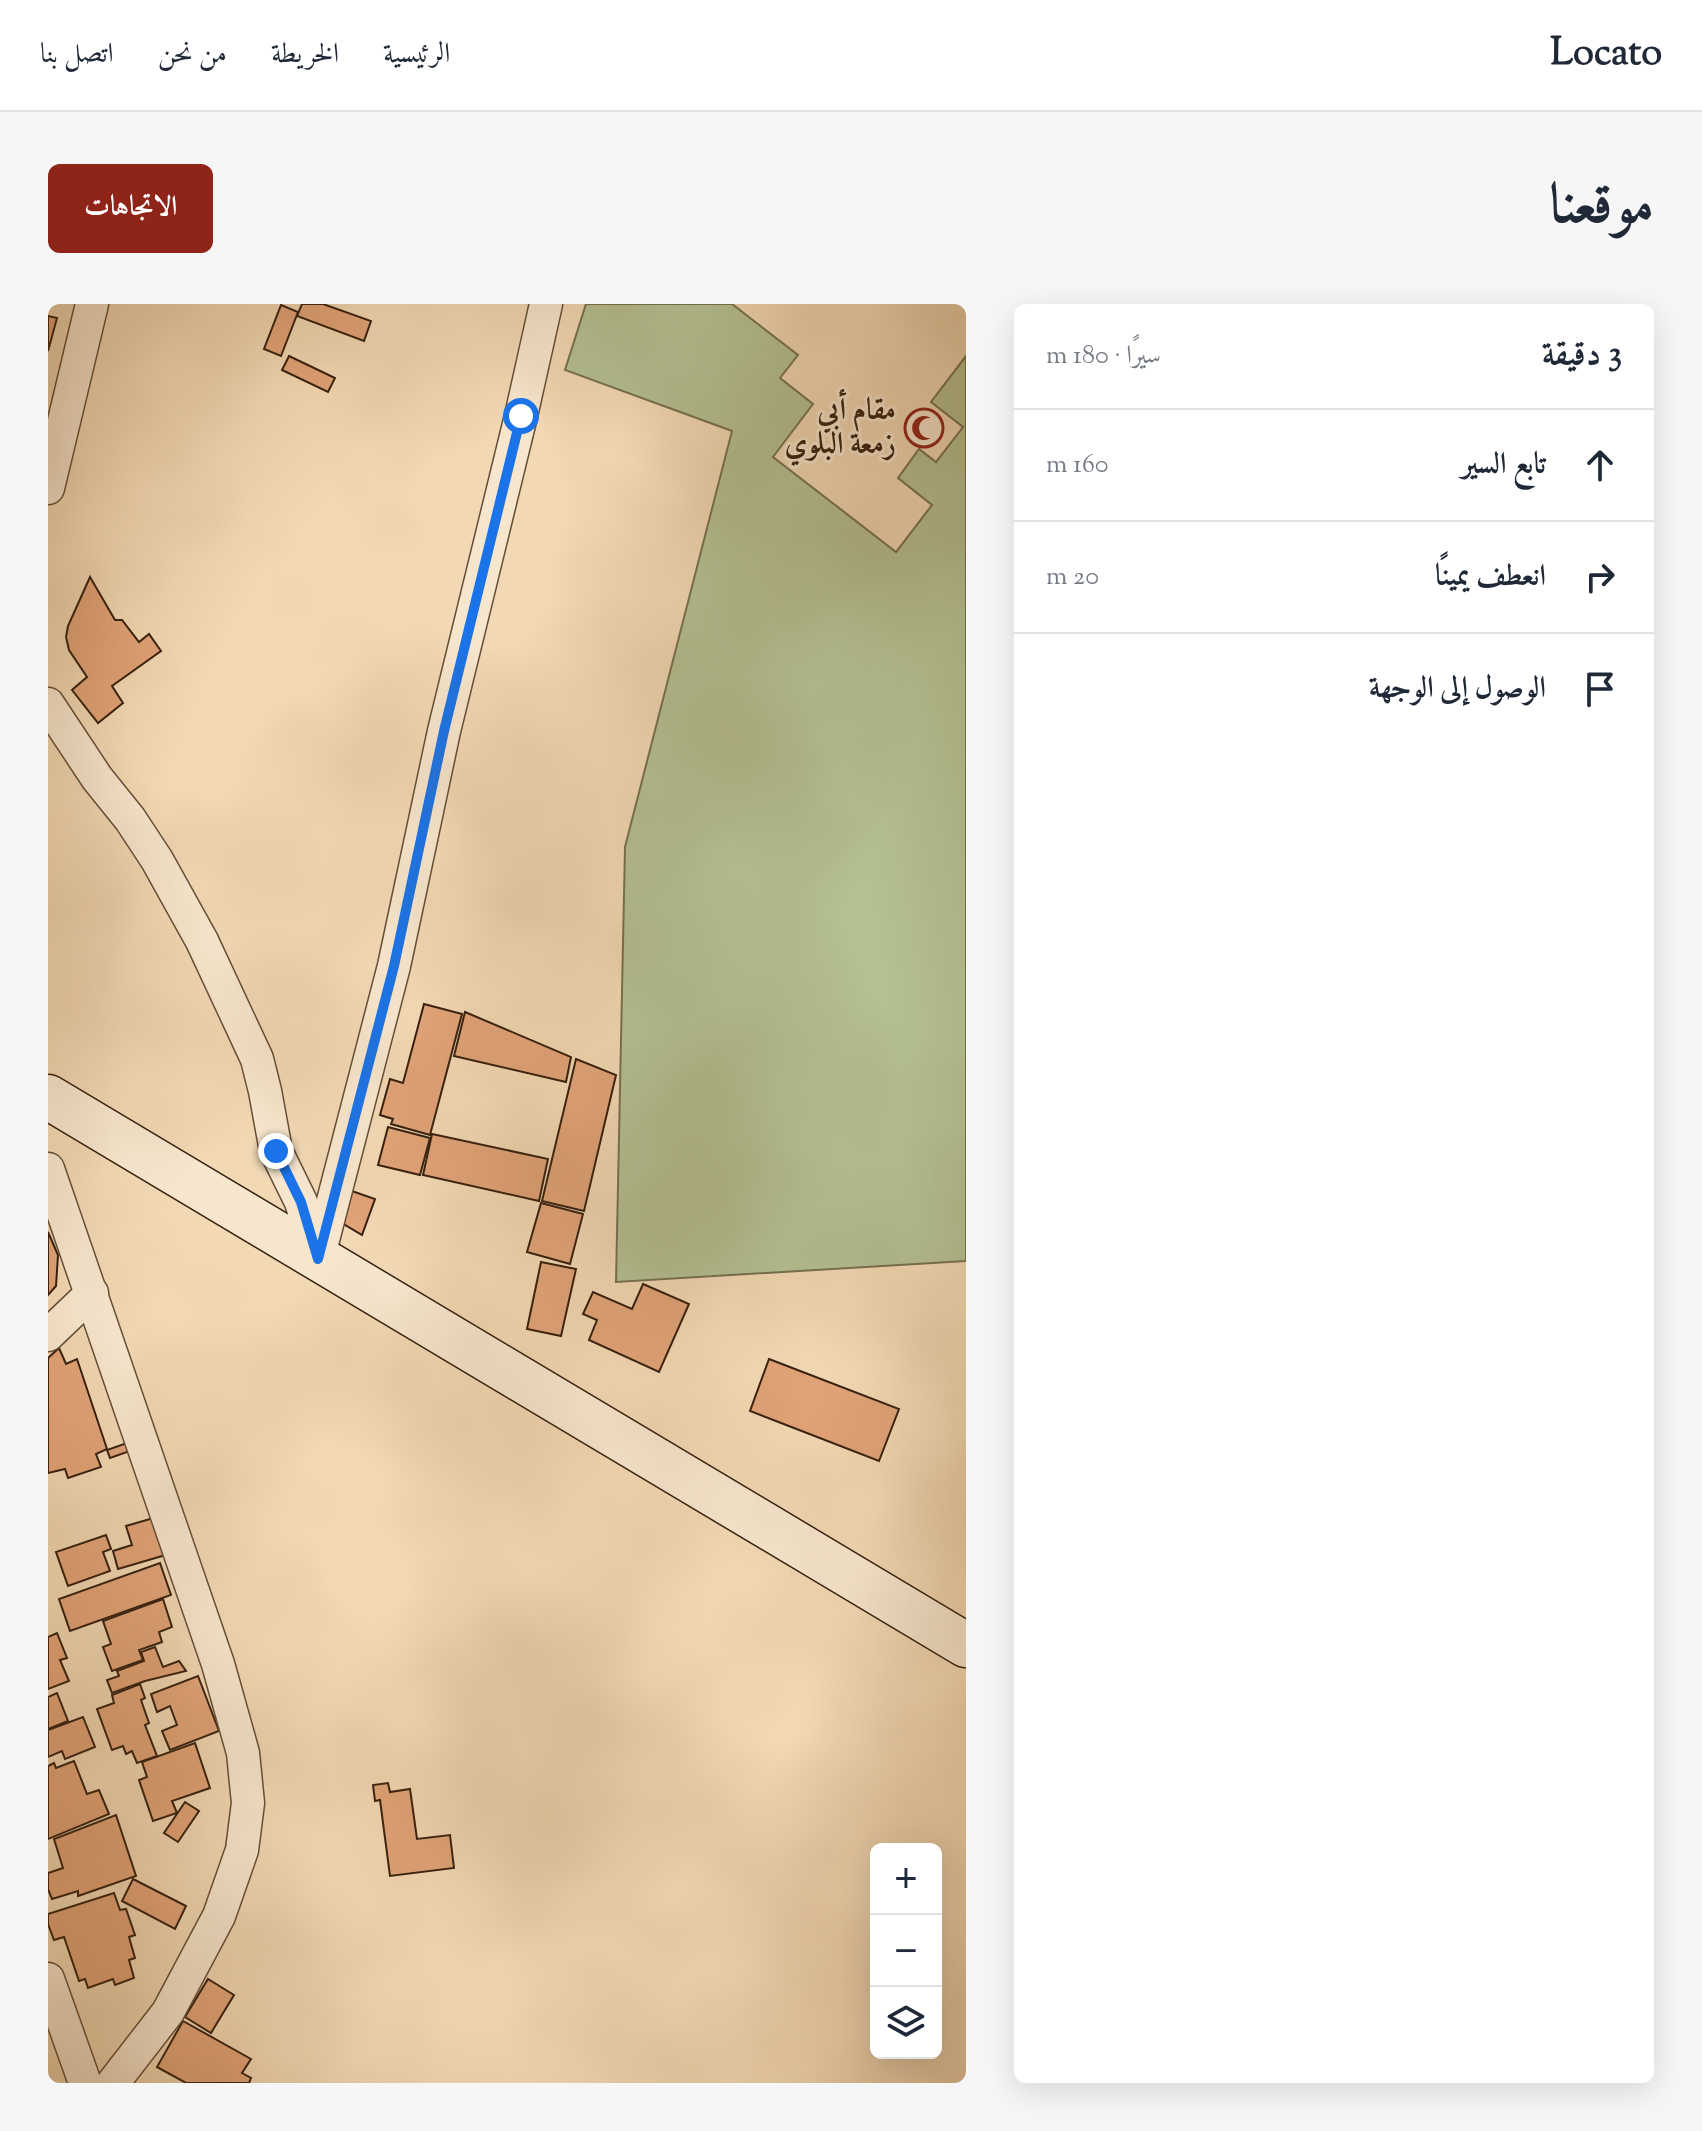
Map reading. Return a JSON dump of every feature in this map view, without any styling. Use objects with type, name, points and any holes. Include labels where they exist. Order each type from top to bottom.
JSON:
[{"type":"street","points":[[48,488],[92,304]]},
{"type":"street","points":[[318,1259],[394,966],[444,731],[546,304]]},
{"type":"street","points":[[48,704],[157,860],[202,941],[257,1059],[276,1151],[301,1202],[318,1259]]},
{"type":"street","points":[[48,1097],[966,1645]]},
{"type":"street","points":[[48,1169],[218,1664],[243,1753],[248,1803],[242,1850],[219,1916],[168,2012],[113,2083]]},
{"type":"street","points":[[48,1335],[92,1293]]},
{"type":"street","points":[[48,1979],[85,2083]]},
{"type":"green space","points":[[586,304],[732,304],[798,355],[780,378],[813,404],[773,457],[896,552],[932,505],[898,478],[919,449],[936,462],[963,427],[931,402],[966,356],[966,1261],[616,1282],[625,847],[732,431],[565,370]]},
{"type":"building","points":[[302,304],[323,304],[371,321],[364,341],[297,316]]},
{"type":"building","points":[[281,305],[298,312],[281,356],[264,349]]},
{"type":"building","points":[[48,316],[57,318],[48,351]]},
{"type":"building","points":[[289,356],[335,378],[328,392],[282,370]]},
{"type":"building","points":[[90,577],[115,620],[122,620],[139,642],[149,634],[161,651],[112,686],[123,703],[98,723],[72,690],[87,677],[69,650],[66,637]]},
{"type":"building","points":[[424,1004],[462,1014],[430,1135],[391,1124],[393,1119],[380,1115],[390,1079],[403,1083]]},
{"type":"building","points":[[465,1012],[571,1057],[566,1082],[454,1056]]},
{"type":"building","points":[[576,1059],[616,1075],[584,1211],[542,1201]]},
{"type":"building","points":[[388,1127],[430,1138],[420,1175],[378,1165]]},
{"type":"building","points":[[432,1134],[548,1159],[539,1201],[423,1175]]},
{"type":"building","points":[[349,1190],[375,1199],[362,1235],[337,1220]]},
{"type":"building","points":[[541,1203],[583,1214],[570,1264],[527,1252]]},
{"type":"building","points":[[48,1232],[58,1255],[56,1286],[48,1295]]},
{"type":"building","points":[[541,1262],[576,1269],[561,1336],[527,1329]]},
{"type":"building","points":[[643,1284],[689,1304],[659,1372],[589,1340],[597,1320],[583,1314],[593,1292],[632,1309]]},
{"type":"building","points":[[59,1348],[66,1364],[77,1359],[107,1449],[96,1454],[101,1467],[68,1478],[65,1469],[48,1473],[48,1358]]},
{"type":"building","points":[[769,1359],[899,1409],[879,1461],[750,1411]]},
{"type":"building","points":[[127,1443],[130,1451],[110,1458],[107,1450]]},
{"type":"building","points":[[157,1517],[169,1554],[118,1569],[113,1551],[132,1545],[126,1526]]},
{"type":"building","points":[[106,1535],[111,1549],[103,1552],[110,1571],[68,1586],[56,1552]]},
{"type":"building","points":[[160,1563],[171,1595],[70,1631],[59,1599]]},
{"type":"building","points":[[163,1599],[172,1627],[159,1632],[162,1642],[139,1650],[143,1660],[112,1671],[103,1647],[111,1644],[103,1621]]},
{"type":"building","points":[[57,1633],[67,1658],[60,1660],[69,1681],[48,1689],[48,1637]]},
{"type":"building","points":[[155,1647],[163,1667],[179,1661],[186,1671],[112,1693],[107,1680],[119,1676],[117,1671],[144,1661],[141,1652]]},
{"type":"building","points":[[198,1676],[219,1731],[170,1750],[162,1731],[177,1725],[170,1706],[157,1712],[151,1694]]},
{"type":"building","points":[[140,1684],[145,1698],[141,1700],[149,1723],[145,1725],[157,1756],[137,1763],[132,1751],[126,1754],[123,1746],[112,1750],[97,1709],[114,1703],[112,1695]]},
{"type":"building","points":[[57,1693],[68,1721],[48,1729],[48,1697]]},
{"type":"building","points":[[83,1717],[95,1747],[65,1759],[62,1751],[48,1757],[48,1730]]},
{"type":"building","points":[[195,1743],[210,1788],[172,1801],[177,1813],[153,1821],[139,1780],[147,1777],[142,1762]]},
{"type":"building","points":[[74,1761],[87,1794],[99,1790],[109,1814],[48,1839],[48,1766],[54,1763],[56,1768]]},
{"type":"building","points":[[388,1783],[390,1792],[410,1789],[417,1839],[450,1835],[454,1868],[390,1876],[380,1800],[375,1801],[373,1785]]},
{"type":"building","points":[[185,1802],[199,1811],[178,1842],[164,1833]]},
{"type":"building","points":[[116,1815],[136,1876],[78,1896],[78,1891],[52,1899],[48,1889],[48,1873],[63,1868],[54,1839]]},
{"type":"building","points":[[133,1879],[186,1906],[175,1929],[122,1901]]},
{"type":"building","points":[[114,1893],[120,1910],[126,1909],[135,1935],[129,1937],[135,1958],[129,1960],[134,1978],[115,1985],[113,1979],[88,1988],[85,1979],[79,1981],[64,1937],[54,1940],[48,1914]]},
{"type":"building","points":[[208,1979],[234,1995],[211,2033],[185,2017]]},
{"type":"building","points":[[183,2021],[251,2059],[242,2073],[251,2078],[249,2083],[186,2083],[157,2067]]},
{"type":"place","name":"مقام أبي زمعة البلوي","points":[[924,428]]},
{"type":"route","points":[[276,1151],[301,1202],[318,1259],[394,966],[444,731],[521,416]]}]
